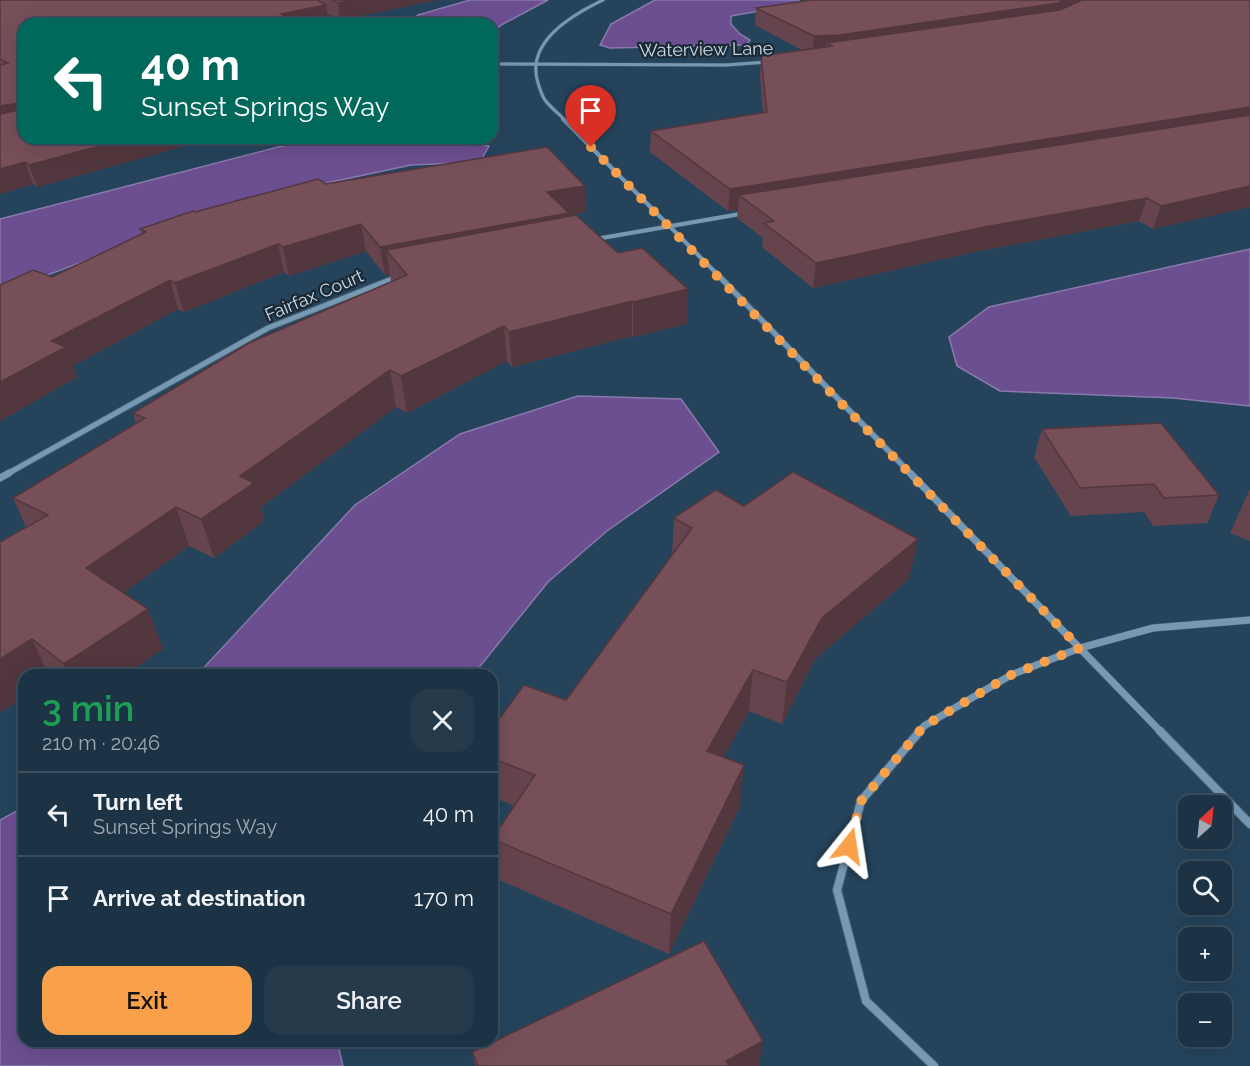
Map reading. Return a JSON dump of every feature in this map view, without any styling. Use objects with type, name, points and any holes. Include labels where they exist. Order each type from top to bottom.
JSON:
[{"type":"street","points":[[603,0],[583,9],[548,36],[536,65],[536,76],[544,99],[670,225],[1250,824]]},
{"type":"street","points":[[314,10],[328,18]]},
{"type":"street","name":"Waterview Lane","points":[[498,64],[726,65],[771,62]]},
{"type":"street","points":[[587,241],[751,212]]},
{"type":"street","name":"Fairfax Court","points":[[0,478],[268,328],[400,276]]},
{"type":"street","points":[[934,1066],[866,1001],[837,890],[861,801],[924,726],[1011,675],[1080,648],[1153,628],[1250,620]]},
{"type":"shaded area","points":[[470,0],[548,0],[498,28],[498,18],[415,18],[418,15]]},
{"type":"shaded area","points":[[655,0],[799,0],[795,5],[731,16],[731,24],[740,34],[750,40],[747,45],[610,48],[600,45],[611,24]]},
{"type":"shaded area","points":[[290,144],[476,144],[489,146],[480,162],[411,165],[308,187],[135,242],[0,293],[0,219]]},
{"type":"shaded area","points":[[1250,249],[1250,406],[1173,398],[1000,391],[957,366],[949,337],[989,307]]},
{"type":"shaded area","points":[[578,396],[681,399],[719,452],[607,531],[548,582],[478,669],[203,669],[355,505],[460,434]]},
{"type":"shaded area","points":[[18,810],[18,1047],[338,1047],[343,1066],[0,1066],[0,820]]},
{"type":"building","points":[[0,0],[317,0],[326,5],[281,14],[291,18],[18,18],[18,103],[0,106],[0,65],[8,63],[0,59]]},
{"type":"building","points":[[332,0],[352,0],[338,3]]},
{"type":"building","points":[[812,0],[1064,0],[1058,3],[840,35],[814,36],[756,8]]},
{"type":"building","points":[[1082,0],[1250,0],[1250,107],[730,189],[651,131],[767,112],[761,56],[832,46],[826,43],[1060,10]]},
{"type":"building","points":[[18,110],[18,144],[108,144],[29,165],[25,162],[0,169],[0,114]]},
{"type":"building","points":[[1250,115],[1250,186],[1161,206],[1147,198],[979,228],[816,263],[764,223],[774,221],[739,195]]},
{"type":"building","points":[[547,147],[585,186],[547,192],[569,213],[380,247],[361,224],[283,247],[278,244],[175,283],[170,280],[51,341],[66,347],[0,382],[0,285],[33,270],[52,277],[146,232],[140,229],[193,211],[318,179],[326,184]]},
{"type":"building","points":[[576,215],[618,253],[642,248],[688,289],[509,332],[504,326],[401,376],[390,370],[240,476],[254,483],[201,519],[176,507],[86,568],[148,609],[64,664],[32,639],[0,659],[0,542],[48,515],[13,498],[145,418],[133,413],[249,343],[407,275],[386,250]]},
{"type":"building","points":[[1161,423],[1219,495],[1164,498],[1154,484],[1080,488],[1042,429]]},
{"type":"building","points":[[793,472],[918,539],[822,618],[787,682],[753,670],[707,751],[744,765],[671,914],[498,842],[498,830],[535,775],[498,760],[498,721],[524,685],[566,700],[692,528],[674,518],[716,490],[744,506]]},
{"type":"building","points":[[704,941],[763,1041],[726,1061],[729,1066],[478,1066],[472,1052],[482,1047],[498,1047],[498,1040]]},
{"type":"route","points":[[591,147],[1080,648],[1011,675],[924,726],[861,801],[849,846]]}]
